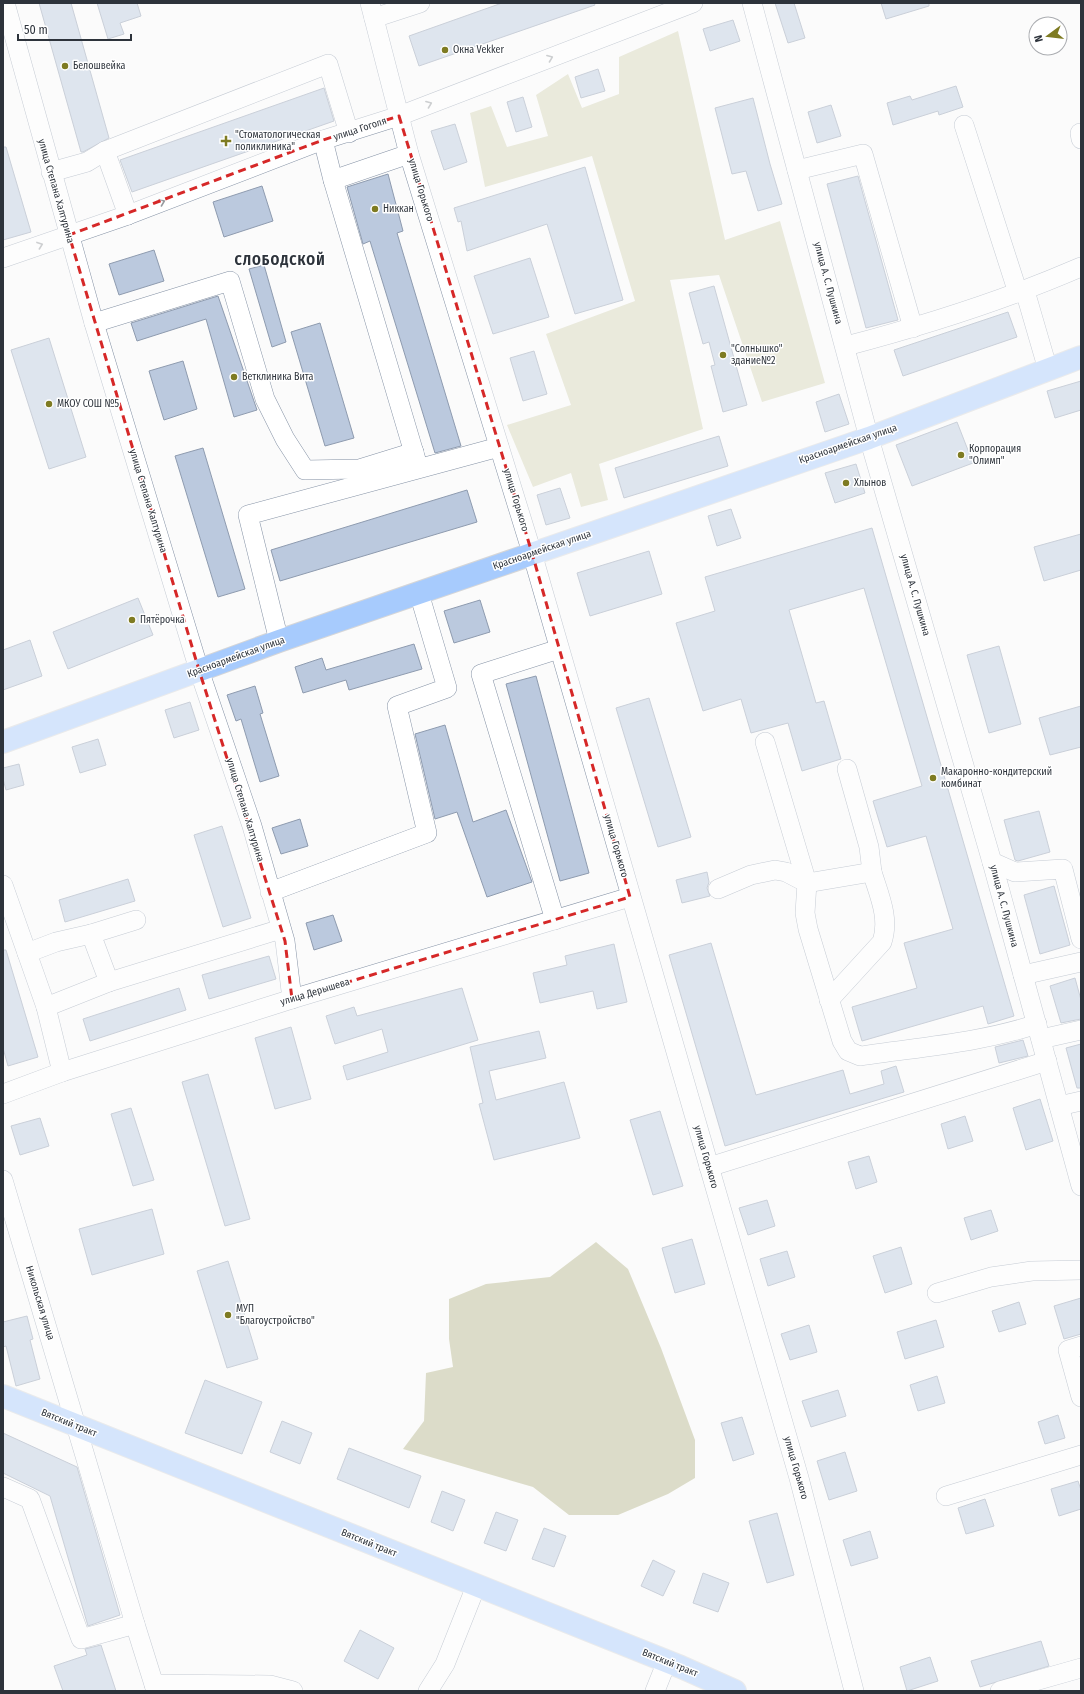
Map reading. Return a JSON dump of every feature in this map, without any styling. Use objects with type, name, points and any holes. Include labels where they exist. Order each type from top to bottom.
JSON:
[{"type":"main road","name":"Красноармейская улица","points":[[3,742],[279,641],[869,438],[1081,357]]},
{"type":"main road","name":"Вятский тракт","points":[[3,1396],[77,1427],[667,1661],[735,1691]]},
{"type":"street","name":"улица Степана Халтурина","points":[[5,3],[94,323],[199,670],[252,826],[282,929],[285,941],[292,999]]},
{"type":"street","points":[[372,11],[420,3]]},
{"type":"street","name":"улица Гоголя","points":[[3,258],[128,215],[323,140],[399,116],[693,3]]},
{"type":"street","name":"улица А. С. Пушкина","points":[[752,3],[846,346],[869,438],[992,862],[1081,1186]]},
{"type":"street","name":"улица Горького","points":[[372,11],[409,154],[532,553],[630,897],[799,1478],[854,1691]]},
{"type":"street","points":[[51,172],[87,162],[105,151],[328,64],[349,133]]},
{"type":"street","points":[[964,125],[1048,370]]},
{"type":"street","points":[[1081,133],[1081,139]]},
{"type":"street","points":[[323,140],[333,180],[420,470]]},
{"type":"street","points":[[105,151],[128,215]]},
{"type":"street","points":[[333,180],[409,154]]},
{"type":"street","points":[[797,170],[863,154],[914,328]]},
{"type":"street","points":[[846,346],[914,328],[1022,292],[1081,267]]},
{"type":"street","points":[[94,323],[230,281],[265,399],[285,439],[305,470],[359,469],[414,452]]},
{"type":"street","points":[[279,641],[248,515],[420,470],[500,447]]},
{"type":"street","points":[[270,892],[427,833],[397,706],[447,688],[419,592]]},
{"type":"street","points":[[555,920],[481,674],[559,649]]},
{"type":"street","points":[[765,742],[807,883],[805,914],[808,929],[842,1041],[848,1051],[860,1056],[981,1039],[1010,1033],[1081,1030]]},
{"type":"street","points":[[829,1000],[882,942],[885,931],[886,917],[872,872],[869,847],[847,769]]},
{"type":"street","points":[[992,862],[1015,872],[1063,869],[1081,939]]},
{"type":"street","points":[[718,889],[751,875],[775,870],[786,872],[807,883],[872,872]]},
{"type":"street","points":[[3,885],[46,1007],[62,1072]]},
{"type":"street","name":"улица Дерышева","points":[[3,1094],[62,1072],[292,999],[630,897]]},
{"type":"street","points":[[28,953],[56,942],[91,934],[136,920]]},
{"type":"street","points":[[46,1007],[109,982],[282,929]]},
{"type":"street","points":[[91,934],[109,982]]},
{"type":"street","points":[[1023,975],[1081,962]]},
{"type":"street","points":[[709,1167],[1046,1061]]},
{"type":"street","points":[[1059,1106],[1081,1101]]},
{"type":"street","name":"Никольская улица","points":[[3,1180],[155,1688]]},
{"type":"street","points":[[937,1293],[998,1276],[1032,1271],[1081,1270]]},
{"type":"street","points":[[1081,1346],[1068,1350],[1081,1397]]},
{"type":"street","points":[[946,1496],[1081,1455]]},
{"type":"street","points":[[3,1487],[30,1499],[81,1639],[135,1624]]},
{"type":"street","points":[[428,1691],[445,1664],[476,1586]]},
{"type":"street","points":[[655,1691],[667,1661]]},
{"type":"street","points":[[1000,1691],[1081,1668]]},
{"type":"street","points":[[155,1688],[270,1685],[293,1691]]},
{"type":"highlighted area","points":[[399,116],[532,553],[630,897],[292,999],[285,941],[199,670],[69,235],[323,140]]},
{"type":"green space","points":[[678,31],[725,240],[780,221],[825,383],[762,402],[719,275],[670,280],[703,429],[599,464],[608,500],[581,507],[571,473],[533,487],[507,425],[571,405],[546,334],[635,301],[592,156],[485,187],[470,113],[491,106],[507,147],[548,136],[536,95],[568,74],[582,108],[619,94],[619,57]]},
{"type":"green space","points":[[596,1242],[628,1269],[661,1348],[695,1440],[695,1478],[668,1494],[618,1515],[569,1515],[533,1487],[403,1449],[424,1421],[426,1373],[453,1367],[449,1339],[449,1299],[486,1284],[550,1277]]},
{"type":"building","points":[[39,3],[71,3],[109,138],[83,152],[81,152]]},
{"type":"building","points":[[97,3],[137,3],[141,16],[120,23],[124,34],[108,39]]},
{"type":"building","points":[[502,3],[594,3],[595,5],[419,66],[409,36]]},
{"type":"building","points":[[775,3],[794,3],[805,38],[788,43]]},
{"type":"building","points":[[881,3],[929,3],[929,6],[886,19]]},
{"type":"building","points":[[733,20],[740,41],[710,51],[703,29]]},
{"type":"building","points":[[598,69],[605,91],[581,98],[575,77]]},
{"type":"building","points":[[956,86],[963,107],[939,115],[938,111],[893,125],[887,103],[910,96],[912,100]]},
{"type":"building","name":"\"Стоматологическая поликлиника\"","points":[[324,88],[334,121],[132,192],[120,160]]},
{"type":"building","points":[[523,97],[532,127],[516,132],[507,102]]},
{"type":"building","points":[[753,98],[782,204],[758,211],[746,171],[732,174],[715,108]]},
{"type":"building","points":[[831,105],[841,136],[817,143],[808,112]]},
{"type":"building","points":[[455,124],[467,162],[444,170],[431,131]]},
{"type":"building","points":[[3,147],[6,147],[31,232],[3,240]]},
{"type":"building","points":[[585,167],[623,300],[575,314],[547,224],[467,251],[461,221],[458,222],[454,208]]},
{"type":"building","points":[[388,174],[403,231],[397,233],[461,446],[435,453],[370,241],[363,244],[347,187]]},
{"type":"building","points":[[858,176],[898,320],[866,328],[827,184]]},
{"type":"building","points":[[262,186],[273,221],[224,237],[213,202]]},
{"type":"building","points":[[154,250],[164,281],[119,295],[109,264]]},
{"type":"building","points":[[530,258],[549,317],[493,334],[474,276]]},
{"type":"building","points":[[264,265],[286,342],[272,347],[249,269]]},
{"type":"building","name":"\"Солнышко\" здание№2","points":[[714,286],[747,405],[723,412],[711,366],[715,365],[709,342],[703,344],[689,293]]},
{"type":"building","points":[[218,296],[257,410],[234,417],[206,319],[137,341],[131,323]]},
{"type":"building","points":[[1008,312],[1017,337],[903,376],[894,350]]},
{"type":"building","points":[[320,323],[354,438],[325,446],[291,332]]},
{"type":"building","name":"МКОУ СОШ №5","points":[[49,338],[86,457],[49,469],[11,350]]},
{"type":"building","points":[[534,351],[547,394],[523,401],[510,358]]},
{"type":"building","points":[[183,361],[197,409],[164,420],[149,371]]},
{"type":"building","points":[[1081,381],[1081,410],[1055,418],[1047,391]]},
{"type":"building","points":[[839,394],[849,424],[825,432],[816,402]]},
{"type":"building","points":[[957,422],[973,463],[912,486],[896,445]]},
{"type":"building","points":[[719,436],[728,466],[624,498],[615,468]]},
{"type":"building","points":[[203,448],[245,589],[218,597],[175,456]]},
{"type":"building","name":"Хлынов","points":[[856,464],[865,493],[835,503],[825,473]]},
{"type":"building","points":[[560,488],[570,518],[546,525],[537,495]]},
{"type":"building","points":[[467,490],[477,522],[280,581],[271,550]]},
{"type":"building","points":[[731,509],[741,538],[717,546],[708,516]]},
{"type":"building","name":"Макаронно-кондитерский комбинат","points":[[872,528],[1014,1016],[988,1024],[983,1006],[862,1041],[852,1007],[917,988],[904,943],[953,929],[926,836],[887,847],[873,801],[922,786],[864,588],[789,610],[816,703],[824,701],[841,759],[802,771],[788,723],[751,733],[741,699],[703,711],[676,623],[715,611],[705,577]]},
{"type":"building","points":[[1081,534],[1081,570],[1044,581],[1034,547]]},
{"type":"building","points":[[649,551],[662,594],[590,616],[577,573]]},
{"type":"building","points":[[138,598],[153,635],[68,669],[53,632]]},
{"type":"building","points":[[480,600],[490,632],[454,643],[444,611]]},
{"type":"building","points":[[30,640],[42,676],[3,690],[3,650]]},
{"type":"building","points":[[414,644],[422,669],[349,690],[346,680],[303,693],[295,667],[322,658],[326,670]]},
{"type":"building","points":[[999,646],[1021,724],[989,733],[967,655]]},
{"type":"building","points":[[536,676],[589,873],[560,881],[506,684]]},
{"type":"building","points":[[255,686],[263,713],[260,714],[279,776],[260,782],[241,719],[236,721],[227,695]]},
{"type":"building","points":[[649,698],[691,837],[658,847],[616,708]]},
{"type":"building","points":[[190,702],[199,730],[174,738],[165,710]]},
{"type":"building","points":[[1081,706],[1081,747],[1050,755],[1039,718]]},
{"type":"building","points":[[445,725],[473,822],[506,810],[532,882],[487,897],[457,812],[435,819],[415,734]]},
{"type":"building","points":[[98,739],[106,765],[80,773],[72,747]]},
{"type":"building","points":[[19,764],[24,785],[6,790],[3,779],[3,768]]},
{"type":"building","points":[[1039,811],[1050,852],[1018,861],[1015,860],[1004,820]]},
{"type":"building","points":[[300,819],[308,846],[281,854],[272,828]]},
{"type":"building","points":[[222,826],[251,918],[223,927],[194,835]]},
{"type":"building","points":[[707,872],[709,882],[707,888],[710,896],[682,903],[676,880]]},
{"type":"building","points":[[128,879],[135,901],[65,922],[59,900]]},
{"type":"building","points":[[1054,886],[1070,945],[1040,954],[1024,895]]},
{"type":"building","points":[[333,915],[342,941],[314,950],[306,923]]},
{"type":"building","points":[[711,943],[756,1095],[843,1070],[850,1094],[884,1084],[881,1071],[896,1066],[904,1092],[725,1146],[669,955]]},
{"type":"building","points":[[614,944],[627,1002],[597,1009],[593,991],[540,1003],[533,973],[567,965],[565,956]]},
{"type":"building","points":[[3,950],[6,950],[38,1057],[8,1066],[3,1048]]},
{"type":"building","points":[[269,956],[276,979],[209,999],[202,975]]},
{"type":"building","points":[[1075,978],[1081,1000],[1081,1019],[1061,1023],[1050,986]]},
{"type":"building","points":[[179,988],[186,1010],[90,1041],[83,1019]]},
{"type":"building","points":[[462,988],[478,1040],[347,1080],[343,1066],[388,1052],[382,1029],[335,1044],[326,1016],[354,1007],[357,1016]]},
{"type":"building","points":[[291,1027],[311,1099],[275,1109],[255,1038]]},
{"type":"building","points":[[539,1031],[546,1058],[489,1071],[496,1100],[564,1082],[580,1138],[494,1160],[479,1104],[483,1103],[470,1047]]},
{"type":"building","points":[[1023,1040],[1028,1056],[999,1063],[995,1047]]},
{"type":"building","points":[[1081,1044],[1081,1088],[1077,1088],[1066,1048]]},
{"type":"building","points":[[208,1074],[250,1219],[225,1226],[182,1082]]},
{"type":"building","points":[[1040,1099],[1053,1141],[1026,1150],[1013,1108]]},
{"type":"building","points":[[131,1108],[154,1180],[133,1186],[111,1114]]},
{"type":"building","points":[[660,1111],[683,1186],[653,1195],[630,1120]]},
{"type":"building","points":[[965,1116],[973,1141],[948,1149],[941,1124]]},
{"type":"building","points":[[40,1118],[49,1146],[20,1155],[11,1126]]},
{"type":"building","points":[[869,1156],[877,1182],[856,1189],[848,1162]]},
{"type":"building","points":[[767,1200],[775,1226],[748,1235],[739,1208]]},
{"type":"building","points":[[152,1209],[164,1254],[92,1275],[79,1229]]},
{"type":"building","points":[[991,1210],[998,1231],[971,1240],[964,1218]]},
{"type":"building","points":[[692,1239],[705,1284],[675,1293],[662,1248]]},
{"type":"building","points":[[901,1247],[912,1284],[885,1293],[873,1256]]},
{"type":"building","points":[[787,1251],[795,1277],[768,1286],[760,1259]]},
{"type":"building","name":"МУП \"Благоустройство\"","points":[[228,1261],[258,1359],[227,1368],[197,1271]]},
{"type":"building","points":[[1081,1298],[1081,1334],[1064,1339],[1054,1306]]},
{"type":"building","points":[[1019,1302],[1026,1324],[999,1332],[992,1311]]},
{"type":"building","points":[[27,1316],[33,1339],[30,1340],[40,1379],[16,1386],[6,1346],[3,1347],[3,1322]]},
{"type":"building","points":[[936,1320],[944,1347],[905,1359],[897,1332]]},
{"type":"building","points":[[809,1325],[817,1352],[790,1360],[781,1334]]},
{"type":"building","points":[[937,1376],[945,1403],[918,1411],[910,1385]]},
{"type":"building","points":[[205,1380],[262,1402],[242,1454],[185,1433]]},
{"type":"building","points":[[838,1390],[846,1416],[811,1427],[802,1401]]},
{"type":"building","points":[[1058,1415],[1065,1438],[1045,1444],[1038,1422]]},
{"type":"building","points":[[742,1417],[754,1454],[733,1461],[721,1423]]},
{"type":"building","points":[[282,1421],[312,1433],[300,1464],[270,1452]]},
{"type":"building","points":[[3,1433],[77,1467],[120,1615],[88,1626],[50,1496],[3,1473]]},
{"type":"building","points":[[349,1448],[421,1476],[409,1508],[337,1479]]},
{"type":"building","points":[[845,1452],[857,1491],[829,1500],[817,1461]]},
{"type":"building","points":[[1078,1481],[1081,1490],[1081,1509],[1059,1516],[1051,1489]]},
{"type":"building","points":[[442,1491],[465,1500],[453,1531],[431,1522]]},
{"type":"building","points":[[985,1499],[994,1526],[966,1534],[958,1508]]},
{"type":"building","points":[[496,1512],[518,1520],[506,1551],[484,1543]]},
{"type":"building","points":[[777,1513],[794,1575],[767,1583],[749,1521]]},
{"type":"building","points":[[544,1528],[566,1536],[554,1567],[532,1559]]},
{"type":"building","points":[[870,1531],[878,1558],[851,1566],[843,1540]]},
{"type":"building","points":[[653,1560],[675,1571],[663,1596],[641,1586]]},
{"type":"building","points":[[703,1573],[729,1583],[718,1612],[693,1603]]},
{"type":"building","points":[[360,1630],[394,1648],[378,1679],[344,1661]]},
{"type":"building","points":[[1041,1641],[1049,1666],[980,1687],[971,1661]]},
{"type":"building","points":[[101,1645],[116,1691],[63,1691],[54,1666],[87,1655],[85,1649]]},
{"type":"building","points":[[930,1657],[938,1681],[907,1691],[900,1667]]},
{"type":"place","name":"Окна Vekker","points":[[445,50]]},
{"type":"place","name":"Белошвейка","points":[[65,66]]},
{"type":"place","name":"\"Стоматологическая поликлиника\"","points":[[226,141]]},
{"type":"place","name":"Никкан","points":[[375,209]]},
{"type":"place","name":"\"Солнышко\" здание№2","points":[[723,355]]},
{"type":"place","name":"Ветклиника Вита","points":[[234,377]]},
{"type":"place","name":"МКОУ СОШ №5","points":[[49,404]]},
{"type":"place","name":"Корпорация \"Олимп\"","points":[[961,455]]},
{"type":"place","name":"Хлынов","points":[[846,483]]},
{"type":"place","name":"Пятёрочка","points":[[132,620]]},
{"type":"place","name":"Макаронно-кондитерский комбинат","points":[[933,778]]},
{"type":"place","name":"МУП \"Благоустройство\"","points":[[228,1315]]},
{"type":"district","name":"СЛОБОДСКОЙ","points":[[280,260]]}]
